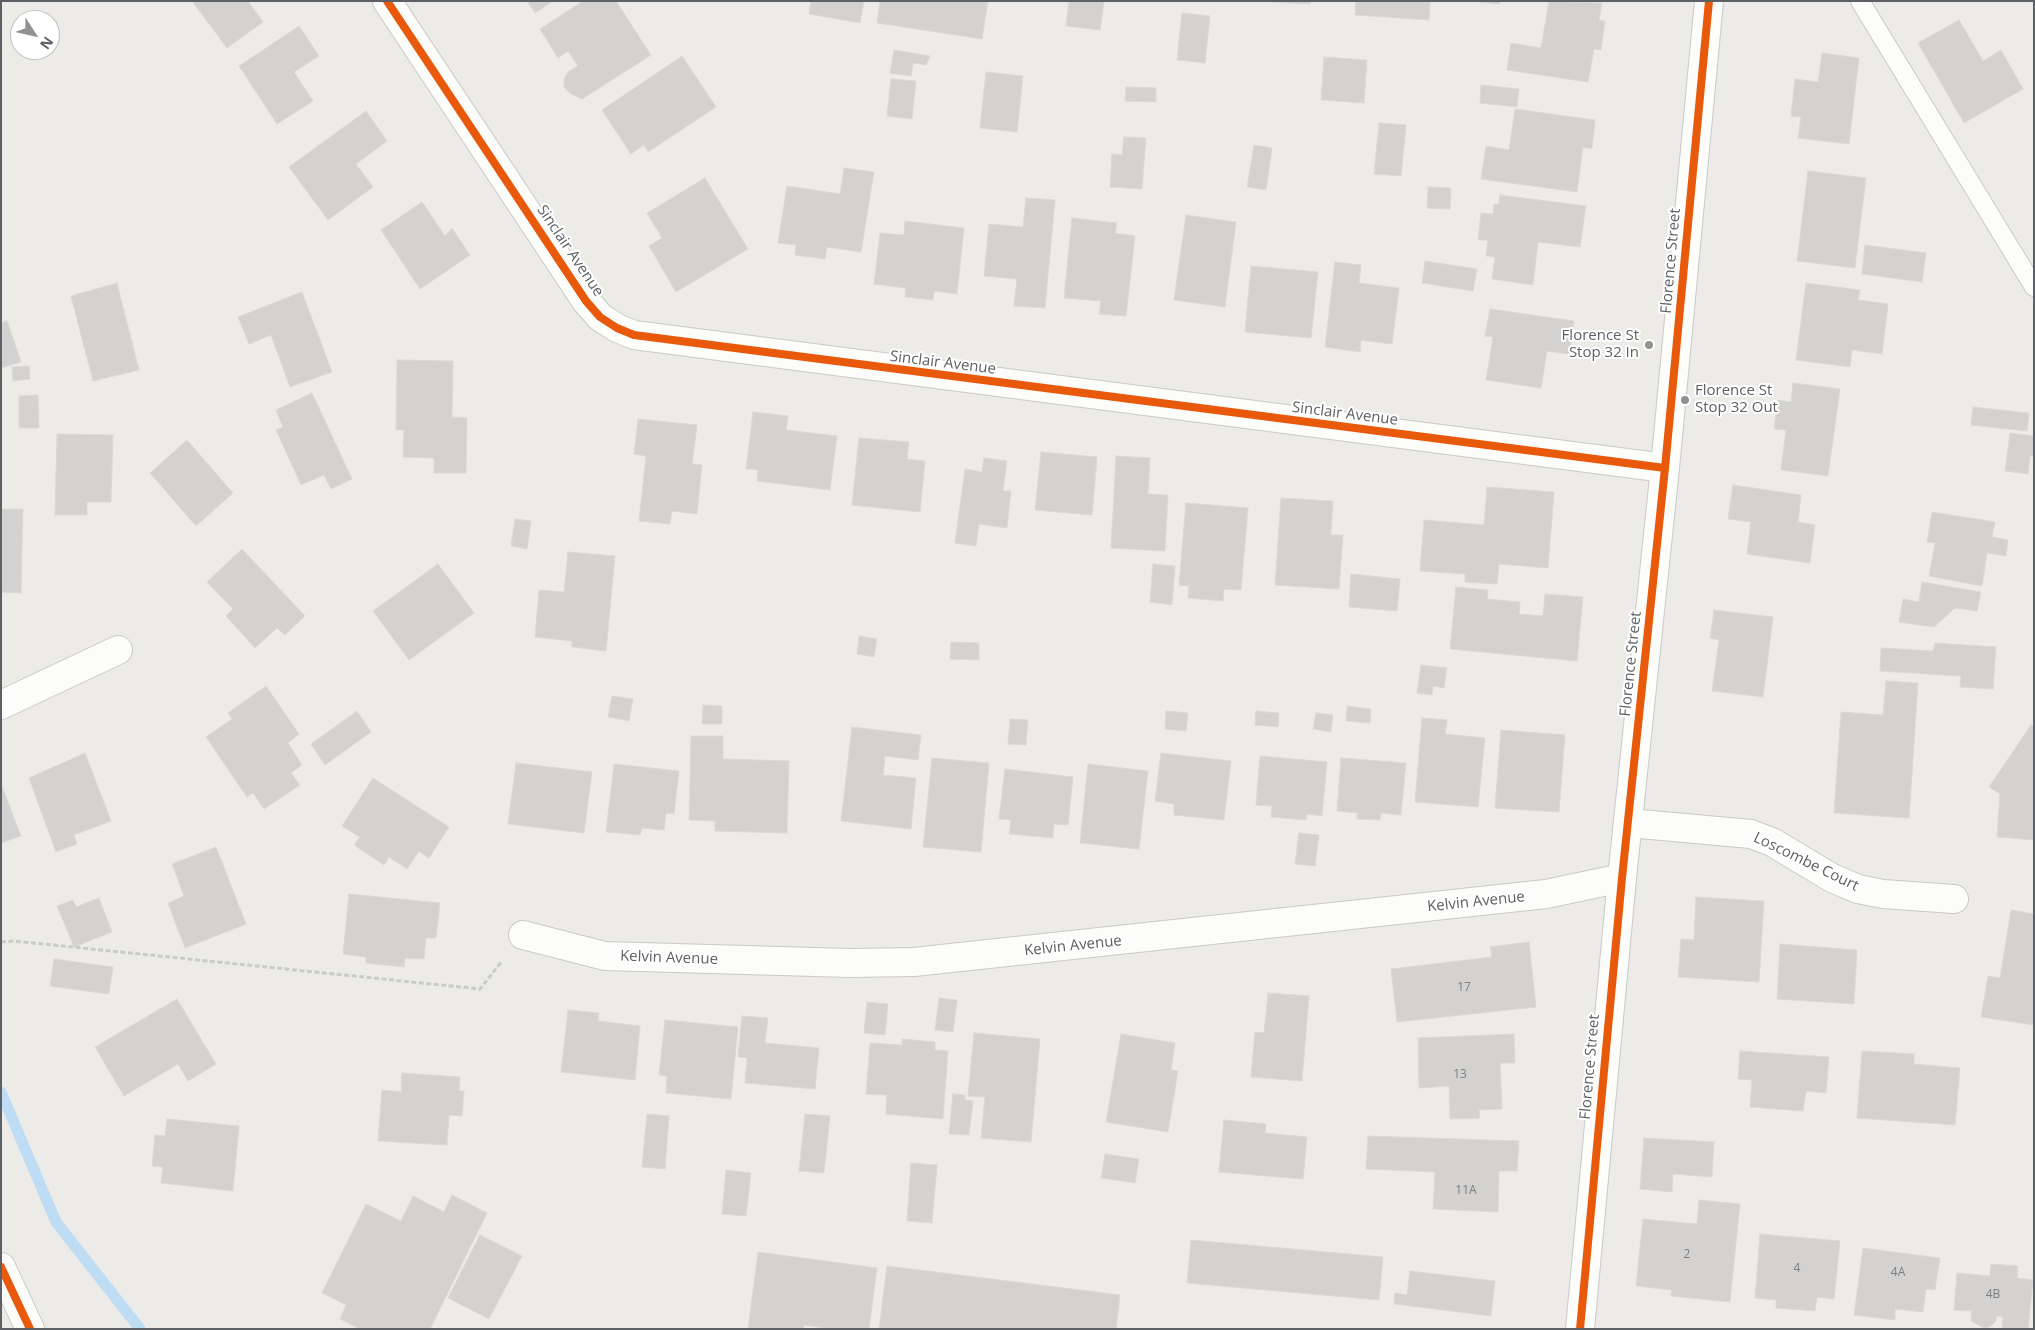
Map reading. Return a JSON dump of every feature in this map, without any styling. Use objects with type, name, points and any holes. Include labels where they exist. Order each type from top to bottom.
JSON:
[{"type":"street","name":"Sinclair Avenue","points":[[387,1],[586,301],[600,317],[617,328],[634,335],[650,339],[1665,468]]},
{"type":"street","name":"Florence Street","points":[[1580,1329],[1622,878],[1665,468],[1709,1]]},
{"type":"street","points":[[1,705],[118,650]]},
{"type":"street","name":"Loscombe Court","points":[[1629,823],[1751,834],[1772,842],[1832,878],[1858,888],[1883,894],[1954,899]]},
{"type":"street","name":"Kelvin Avenue","points":[[523,935],[606,956],[850,963],[914,962],[1546,894],[1622,878]]},
{"type":"street","points":[[1,1267],[30,1329]]},
{"type":"lane","points":[[1860,1],[2034,287]]},
{"type":"path","points":[[1,942],[14,941],[480,989],[523,935]]},
{"type":"building","points":[[192,1],[248,1],[263,22],[227,48]]},
{"type":"building","points":[[527,1],[553,1],[535,13]]},
{"type":"building","points":[[583,1],[616,1],[651,55],[582,99],[571,94],[564,87],[564,79],[568,72],[578,66],[568,51],[558,58],[540,29]]},
{"type":"building","points":[[811,1],[864,1],[860,23],[809,14]]},
{"type":"building","points":[[880,1],[988,1],[982,39],[877,23]]},
{"type":"building","points":[[1069,1],[1104,1],[1100,30],[1066,26]]},
{"type":"building","points":[[1253,1],[1310,1],[1310,4]]},
{"type":"building","points":[[1356,1],[1430,1],[1429,20],[1355,15]]},
{"type":"building","points":[[1468,1],[1500,1],[1499,4]]},
{"type":"building","points":[[1549,1],[1602,3],[1599,20],[1605,21],[1601,50],[1594,49],[1588,82],[1507,70],[1511,43],[1541,48]]},
{"type":"building","points":[[1182,13],[1210,16],[1205,63],[1177,60]]},
{"type":"building","points":[[1959,20],[1983,61],[2001,50],[2023,89],[1964,123],[1918,43]]},
{"type":"building","points":[[299,26],[319,56],[294,72],[313,101],[277,124],[239,66]]},
{"type":"building","points":[[894,50],[930,56],[926,65],[913,63],[911,76],[890,73]]},
{"type":"building","points":[[1822,53],[1859,58],[1849,144],[1798,138],[1801,117],[1791,116],[1795,79],[1818,82]]},
{"type":"building","points":[[682,56],[716,107],[648,152],[644,145],[631,154],[602,110]]},
{"type":"building","points":[[1324,57],[1367,60],[1364,103],[1321,100]]},
{"type":"building","points":[[986,72],[1023,76],[1017,132],[980,128]]},
{"type":"building","points":[[891,79],[916,81],[912,119],[887,116]]},
{"type":"building","points":[[1481,85],[1519,89],[1517,107],[1480,103]]},
{"type":"building","points":[[1126,87],[1156,88],[1156,102],[1125,101]]},
{"type":"building","points":[[1515,109],[1595,120],[1592,149],[1583,147],[1577,192],[1481,179],[1486,146],[1509,150]]},
{"type":"building","points":[[366,111],[387,141],[356,164],[373,187],[328,220],[289,167]]},
{"type":"building","points":[[1379,123],[1406,125],[1401,176],[1374,174]]},
{"type":"building","points":[[1124,137],[1146,138],[1142,189],[1110,187],[1112,154],[1122,155]]},
{"type":"building","points":[[1254,145],[1272,148],[1266,190],[1247,187]]},
{"type":"building","points":[[844,168],[874,172],[861,252],[827,247],[825,259],[795,255],[796,245],[778,243],[787,186],[840,194]]},
{"type":"building","points":[[1808,171],[1866,178],[1855,268],[1797,261]]},
{"type":"building","points":[[705,178],[748,249],[676,292],[649,246],[662,238],[647,213]]},
{"type":"building","points":[[1428,187],[1451,188],[1450,209],[1427,208]]},
{"type":"building","points":[[1500,195],[1586,206],[1580,247],[1538,242],[1533,285],[1492,279],[1495,257],[1486,256],[1488,240],[1478,240],[1481,213],[1493,214],[1494,204],[1499,204]]},
{"type":"building","points":[[1026,198],[1055,200],[1045,308],[1014,306],[1017,279],[984,276],[989,224],[1023,227]]},
{"type":"building","points":[[422,202],[445,236],[452,228],[470,255],[420,289],[381,230]]},
{"type":"building","points":[[1186,215],[1236,222],[1225,307],[1174,300]]},
{"type":"building","points":[[1072,218],[1117,223],[1115,233],[1135,236],[1126,316],[1099,314],[1101,301],[1064,298]]},
{"type":"building","points":[[905,221],[964,228],[957,294],[934,291],[933,300],[905,297],[906,288],[874,284],[880,233],[904,235]]},
{"type":"building","points":[[1865,245],[1926,253],[1922,282],[1862,274]]},
{"type":"building","points":[[1425,261],[1477,269],[1473,291],[1422,283]]},
{"type":"building","points":[[1335,262],[1361,265],[1359,283],[1399,288],[1392,344],[1361,340],[1360,352],[1325,347]]},
{"type":"building","points":[[1251,266],[1318,272],[1311,338],[1245,332]]},
{"type":"building","points":[[117,283],[139,370],[93,381],[71,296]]},
{"type":"building","points":[[1806,283],[1860,290],[1858,300],[1888,304],[1882,354],[1852,350],[1850,367],[1796,360]]},
{"type":"building","points":[[302,292],[332,372],[290,387],[271,335],[249,344],[238,317]]},
{"type":"building","points":[[1490,309],[1574,321],[1569,354],[1547,351],[1541,388],[1486,380],[1493,337],[1485,336]]},
{"type":"building","points":[[7,321],[21,362],[1,368],[1,323]]},
{"type":"building","points":[[397,360],[453,361],[452,417],[467,418],[466,473],[434,473],[434,458],[403,457],[404,430],[396,430]]},
{"type":"building","points":[[29,366],[30,379],[13,381],[12,367]]},
{"type":"building","points":[[1793,383],[1840,389],[1828,476],[1781,470],[1786,430],[1774,429],[1778,400],[1791,402]]},
{"type":"building","points":[[312,393],[352,479],[331,489],[324,475],[301,485],[276,430],[283,427],[276,410]]},
{"type":"building","points":[[38,395],[39,428],[19,428],[19,396]]},
{"type":"building","points":[[1973,407],[2029,413],[2027,431],[1971,425]]},
{"type":"building","points":[[753,412],[788,416],[786,430],[837,436],[830,490],[757,481],[758,470],[746,469]]},
{"type":"building","points":[[638,419],[697,425],[692,464],[702,465],[697,514],[672,511],[670,524],[639,521],[646,456],[634,454]]},
{"type":"building","points":[[2010,433],[2034,436],[2034,456],[2030,456],[2028,474],[2005,471]]},
{"type":"building","points":[[57,434],[113,435],[111,502],[87,502],[87,515],[55,515]]},
{"type":"building","points":[[859,438],[909,442],[907,459],[925,461],[920,512],[852,505]]},
{"type":"building","points":[[187,440],[233,493],[196,526],[150,473]]},
{"type":"building","points":[[1041,452],[1097,457],[1092,515],[1035,510]]},
{"type":"building","points":[[1116,456],[1150,458],[1148,494],[1168,495],[1165,551],[1111,548]]},
{"type":"building","points":[[984,458],[1007,461],[1003,491],[1011,491],[1007,528],[979,524],[976,546],[955,543],[965,469],[982,472]]},
{"type":"building","points":[[1733,485],[1801,495],[1798,522],[1815,525],[1810,563],[1747,554],[1751,522],[1728,519]]},
{"type":"building","points":[[1487,487],[1554,492],[1548,568],[1499,564],[1497,584],[1465,582],[1465,574],[1420,571],[1424,520],[1484,525]]},
{"type":"building","points":[[1281,498],[1333,501],[1331,535],[1343,535],[1339,589],[1275,585]]},
{"type":"building","points":[[1186,503],[1248,508],[1241,590],[1224,589],[1223,601],[1188,598],[1189,586],[1179,585]]},
{"type":"building","points":[[1,509],[23,509],[21,593],[1,592]]},
{"type":"building","points":[[1932,512],[1995,522],[1992,537],[2008,540],[2006,556],[1987,553],[1982,586],[1929,576],[1935,543],[1927,542]]},
{"type":"building","points":[[515,519],[531,521],[527,549],[511,546]]},
{"type":"building","points":[[242,549],[305,616],[285,635],[277,628],[255,648],[226,616],[233,609],[207,582]]},
{"type":"building","points":[[568,552],[615,556],[606,651],[572,647],[572,641],[535,637],[539,590],[564,592]]},
{"type":"building","points":[[438,564],[474,613],[409,660],[373,611]]},
{"type":"building","points":[[1153,564],[1175,566],[1172,605],[1150,602]]},
{"type":"building","points":[[1351,574],[1400,579],[1397,611],[1349,607]]},
{"type":"building","points":[[1922,582],[1981,592],[1977,611],[1955,608],[1934,627],[1899,622],[1903,599],[1919,602]]},
{"type":"building","points":[[1456,587],[1488,590],[1487,599],[1520,602],[1519,614],[1543,616],[1545,594],[1583,597],[1577,661],[1450,649]]},
{"type":"building","points":[[1714,610],[1773,617],[1763,697],[1712,691],[1719,640],[1710,638]]},
{"type":"building","points":[[859,636],[877,639],[874,657],[857,654]]},
{"type":"building","points":[[951,642],[979,643],[979,660],[950,659]]},
{"type":"building","points":[[1935,643],[1996,647],[1993,689],[1960,687],[1961,676],[1880,671],[1881,648],[1933,651]]},
{"type":"building","points":[[1421,665],[1447,668],[1444,688],[1433,686],[1432,695],[1417,693]]},
{"type":"building","points":[[1886,681],[1918,683],[1909,818],[1834,813],[1841,712],[1883,715]]},
{"type":"building","points":[[266,686],[299,734],[288,743],[302,765],[291,773],[300,785],[264,809],[253,793],[247,797],[206,737],[232,719],[228,713]]},
{"type":"building","points":[[612,696],[633,699],[629,721],[608,717]]},
{"type":"building","points":[[703,705],[722,706],[722,724],[702,724]]},
{"type":"building","points":[[1347,706],[1371,709],[1370,723],[1346,721]]},
{"type":"building","points":[[357,711],[371,732],[325,765],[311,744]]},
{"type":"building","points":[[1166,711],[1188,713],[1186,731],[1165,729]]},
{"type":"building","points":[[1256,711],[1279,713],[1278,727],[1255,725]]},
{"type":"building","points":[[1316,713],[1333,715],[1331,732],[1313,729]]},
{"type":"building","points":[[1422,718],[1447,720],[1445,734],[1485,738],[1478,807],[1415,802]]},
{"type":"building","points":[[1010,719],[1028,720],[1026,745],[1008,744]]},
{"type":"building","points":[[2031,725],[2034,727],[2034,840],[1997,837],[2000,794],[1989,787]]},
{"type":"building","points":[[852,727],[921,735],[918,760],[885,756],[883,775],[916,778],[911,829],[841,821]]},
{"type":"building","points":[[1501,730],[1565,735],[1559,812],[1495,808]]},
{"type":"building","points":[[691,736],[723,736],[723,759],[789,761],[787,833],[715,831],[715,821],[689,820]]},
{"type":"building","points":[[85,753],[111,821],[74,835],[77,844],[56,852],[29,778]]},
{"type":"building","points":[[1161,753],[1231,761],[1224,820],[1174,815],[1174,804],[1155,801]]},
{"type":"building","points":[[1260,756],[1327,762],[1322,816],[1307,814],[1306,820],[1271,817],[1272,806],[1256,805]]},
{"type":"building","points":[[932,758],[989,763],[981,852],[923,847]]},
{"type":"building","points":[[1341,758],[1406,763],[1401,815],[1381,813],[1380,820],[1357,819],[1357,813],[1337,811]]},
{"type":"building","points":[[516,763],[592,772],[584,833],[508,824]]},
{"type":"building","points":[[614,764],[679,771],[674,814],[666,813],[664,830],[642,828],[640,835],[606,832]]},
{"type":"building","points":[[1088,764],[1148,771],[1139,849],[1080,843]]},
{"type":"building","points":[[1005,769],[1073,777],[1068,825],[1054,824],[1053,838],[1009,834],[1011,820],[999,819]]},
{"type":"building","points":[[373,778],[449,827],[429,858],[419,851],[407,869],[389,857],[384,865],[354,845],[360,837],[342,826]]},
{"type":"building","points":[[1,784],[21,836],[1,843]]},
{"type":"building","points":[[1299,833],[1319,835],[1315,866],[1295,864]]},
{"type":"building","points":[[216,847],[246,924],[185,948],[168,903],[184,896],[172,864]]},
{"type":"building","points":[[349,894],[440,903],[436,938],[426,938],[424,959],[405,958],[404,967],[366,963],[366,957],[343,954]]},
{"type":"building","points":[[1696,897],[1764,901],[1759,982],[1678,977],[1681,939],[1694,940]]},
{"type":"building","points":[[99,898],[112,932],[74,947],[57,906],[73,900],[76,907]]},
{"type":"building","points":[[2011,910],[2034,914],[2034,1025],[1981,1017],[1988,976],[2000,978]]},
{"type":"building","points":[[1529,942],[1536,1007],[1397,1022],[1391,969],[1492,957],[1490,947]]},
{"type":"building","points":[[1780,944],[1857,950],[1854,1004],[1777,999]]},
{"type":"building","points":[[54,959],[113,967],[109,994],[50,986]]},
{"type":"building","points":[[1268,993],[1309,996],[1302,1081],[1251,1077],[1255,1032],[1264,1033]]},
{"type":"building","points":[[939,998],[957,1000],[953,1032],[935,1030]]},
{"type":"building","points":[[177,999],[216,1064],[188,1081],[178,1064],[124,1096],[95,1047]]},
{"type":"building","points":[[867,1002],[888,1004],[885,1035],[864,1033]]},
{"type":"building","points":[[568,1010],[599,1013],[598,1021],[640,1026],[635,1080],[561,1072]]},
{"type":"building","points":[[742,1016],[768,1018],[765,1043],[819,1048],[815,1089],[745,1083],[747,1058],[738,1057]]},
{"type":"building","points":[[665,1020],[738,1027],[731,1099],[666,1093],[667,1076],[659,1075]]},
{"type":"building","points":[[974,1033],[1040,1039],[1031,1142],[981,1138],[985,1097],[968,1096]]},
{"type":"building","points":[[1121,1034],[1175,1043],[1171,1070],[1178,1071],[1168,1132],[1106,1122]]},
{"type":"building","points":[[1514,1034],[1515,1063],[1500,1063],[1502,1109],[1479,1110],[1480,1118],[1450,1119],[1449,1086],[1419,1088],[1418,1038]]},
{"type":"building","points":[[902,1039],[935,1042],[935,1050],[948,1051],[943,1119],[886,1114],[887,1095],[866,1094],[870,1043],[902,1045]]},
{"type":"building","points":[[1740,1051],[1829,1057],[1826,1093],[1806,1091],[1803,1111],[1750,1107],[1752,1080],[1738,1079]]},
{"type":"building","points":[[1862,1051],[1914,1054],[1914,1064],[1960,1068],[1955,1125],[1857,1118]]},
{"type":"building","points":[[402,1073],[460,1077],[459,1091],[464,1091],[462,1116],[449,1115],[447,1145],[378,1141],[382,1090],[401,1092]]},
{"type":"building","points":[[953,1094],[965,1095],[965,1100],[973,1101],[969,1135],[949,1134]]},
{"type":"building","points":[[647,1114],[669,1116],[665,1169],[642,1167]]},
{"type":"building","points":[[805,1114],[830,1116],[824,1173],[799,1171]]},
{"type":"building","points":[[167,1119],[239,1126],[233,1191],[161,1183],[163,1167],[152,1166],[155,1135],[165,1136]]},
{"type":"building","points":[[1224,1120],[1266,1124],[1265,1133],[1307,1137],[1303,1179],[1219,1172]]},
{"type":"building","points":[[1368,1136],[1519,1141],[1517,1171],[1499,1171],[1498,1212],[1433,1209],[1435,1172],[1366,1169]]},
{"type":"building","points":[[1644,1138],[1714,1142],[1712,1177],[1673,1174],[1672,1192],[1640,1189]]},
{"type":"building","points":[[1105,1154],[1139,1159],[1135,1183],[1101,1178]]},
{"type":"building","points":[[911,1163],[937,1165],[932,1223],[907,1221]]},
{"type":"building","points":[[726,1170],[751,1173],[746,1216],[722,1214]]},
{"type":"building","points":[[452,1195],[487,1213],[430,1329],[360,1329],[340,1319],[346,1305],[322,1293],[366,1204],[401,1221],[413,1196],[444,1212]]},
{"type":"building","points":[[1699,1200],[1740,1204],[1730,1302],[1671,1296],[1672,1290],[1636,1286],[1643,1219],[1697,1224]]},
{"type":"building","points":[[1760,1234],[1840,1241],[1834,1299],[1817,1297],[1815,1311],[1776,1308],[1776,1300],[1755,1298]]},
{"type":"building","points":[[480,1235],[522,1256],[489,1319],[448,1298]]},
{"type":"building","points":[[1191,1240],[1383,1257],[1379,1300],[1187,1283]]},
{"type":"building","points":[[1863,1248],[1940,1258],[1935,1290],[1926,1289],[1923,1312],[1895,1309],[1895,1320],[1854,1315]]},
{"type":"building","points":[[758,1252],[877,1268],[869,1329],[832,1329],[804,1325],[803,1329],[748,1329]]},
{"type":"building","points":[[1991,1264],[2018,1266],[2017,1278],[2033,1280],[2028,1329],[2002,1329],[2003,1317],[1997,1316],[1996,1321],[1990,1327],[1984,1328],[1971,1321],[1972,1311],[1954,1310],[1957,1273],[1990,1276]]},
{"type":"building","points":[[887,1266],[1120,1295],[1116,1329],[879,1329]]},
{"type":"building","points":[[1410,1271],[1495,1281],[1491,1316],[1394,1304],[1395,1293],[1407,1295]]},
{"type":"waterway","points":[[1,1092],[56,1222],[140,1329]]},
{"type":"cycle path","points":[[387,1],[586,301],[600,317],[617,328],[634,335],[1665,468]]},
{"type":"cycle path","points":[[1580,1329],[1622,878],[1665,468],[1709,1]]},
{"type":"cycle path","points":[[1,1267],[30,1329]]},
{"type":"place","name":"Florence St Stop 32 In","points":[[1649,345]]},
{"type":"place","name":"Florence St Stop 32 Out","points":[[1685,400]]}]
